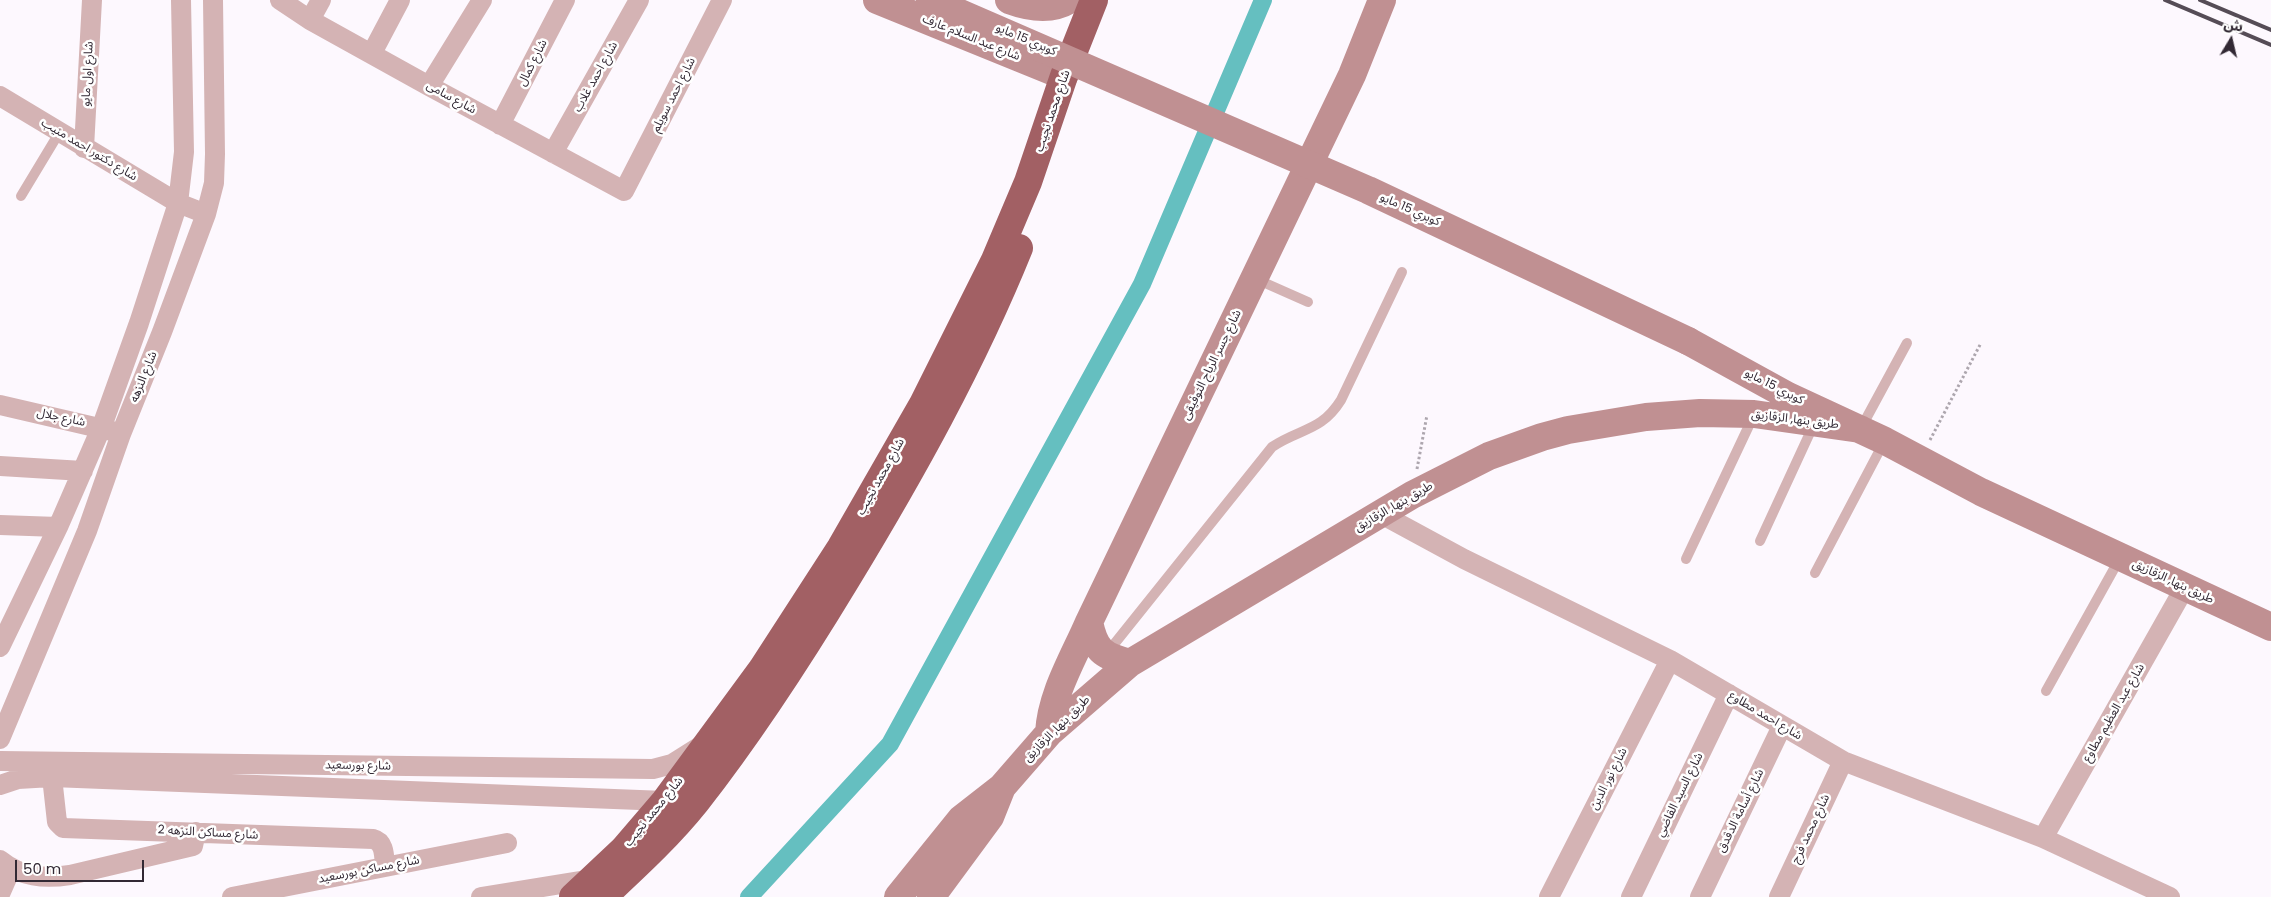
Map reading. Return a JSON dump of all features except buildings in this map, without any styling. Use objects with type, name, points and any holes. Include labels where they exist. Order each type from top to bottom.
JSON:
[{"type":"highway","name":"شارع محمد نجيب","points":[[933,408],[1012,222],[1044,139],[1064,76],[1094,0]]},
{"type":"highway","name":"شارع محمد نجيب","points":[[589,891],[643,860],[695,803],[757,718],[818,626],[913,444],[1002,290],[1039,199],[1079,83],[1114,0]]},
{"type":"highway","name":"شارع محمد نجيب","points":[[589,891],[665,801],[762,669],[841,547],[913,444]]},
{"type":"main road","name":"شارع عبد السلام عارف","points":[[877,0],[1064,76]]},
{"type":"main road","name":"كوبري 15 مايو","points":[[930,0],[1368,190],[1690,334],[1780,378],[1805,396],[1815,414]]},
{"type":"main road","name":"كوبري 15 مايو","points":[[967,0],[1184,91],[1538,251],[1690,334],[1733,366],[1788,396],[1815,414]]},
{"type":"main road","points":[[1009,0],[1025,6],[1045,7],[1056,6],[1070,0]]},
{"type":"main road","name":"شارع جسر الرياح التوفيقى","points":[[1050,733],[1050,717],[1056,696],[1089,622],[1352,75],[1382,0]]},
{"type":"main road","points":[[1721,413],[1728,407],[1736,392],[1736,374],[1733,366]]},
{"type":"main road","name":"طريق بنها, الزقازيق","points":[[898,897],[961,819],[1002,787],[1118,659],[1412,495],[1489,456],[1568,430],[1646,417],[1721,413],[1815,414],[1860,429],[1981,492],[2271,627]]},
{"type":"main road","points":[[1089,622],[1098,648],[1118,659]]},
{"type":"main road","name":"طريق بنها, الزقازيق","points":[[931,897],[990,817],[1002,787]]},
{"type":"street","name":"شارع اول مايو","points":[[84,148],[92,0]]},
{"type":"street","name":"شارع النزهه","points":[[1,641],[58,527],[102,426],[139,323],[178,203],[183,178],[184,152],[182,0]]},
{"type":"street","name":"شارع النزهه","points":[[0,738],[87,530],[121,434],[206,214],[214,183],[215,154],[213,0]]},
{"type":"street","name":"شارع سامى","points":[[280,0],[310,20],[429,86],[621,190],[625,190]]},
{"type":"street","points":[[310,20],[321,0]]},
{"type":"street","points":[[372,53],[400,0]]},
{"type":"street","points":[[429,86],[482,0]]},
{"type":"street","name":"شارع كمال","points":[[500,125],[565,0]]},
{"type":"street","name":"شارع احمد غلاب","points":[[553,153],[639,0]]},
{"type":"street","name":"شارع احمد سويلم","points":[[625,190],[722,0]]},
{"type":"street","name":"شارع دكتور احمد منيب","points":[[0,96],[178,203],[206,214]]},
{"type":"street","points":[[139,323],[162,332]]},
{"type":"street","name":"شارع جلال","points":[[0,405],[102,426],[121,434]]},
{"type":"street","points":[[0,466],[83,471]]},
{"type":"street","name":"شارع احمد مطاوع","points":[[1381,514],[1464,559],[1670,660],[1843,762],[2043,838],[2162,896]]},
{"type":"street","points":[[0,525],[58,527]]},
{"type":"street","name":"شارع عبد العظيم مطاوع","points":[[2043,838],[2185,587]]},
{"type":"street","name":"شارع نور الدين","points":[[1548,897],[1670,660]]},
{"type":"street","name":"شارع السيد القاضي","points":[[1631,897],[1729,694]]},
{"type":"street","name":"شارع أسامة الدقدق","points":[[1700,897],[1782,726]]},
{"type":"street","name":"شارع بورسعيد","points":[[0,762],[653,769],[672,764],[709,740]]},
{"type":"street","name":"شارع محمد فرج","points":[[1779,897],[1843,762]]},
{"type":"street","name":"شارع بورسعيد","points":[[0,785],[18,779],[52,777],[665,801]]},
{"type":"street","name":"شارع مساكن النزهه 2","points":[[52,777],[57,822],[63,828],[196,832],[299,838],[373,839],[381,842],[385,867]]},
{"type":"street","points":[[0,894],[5,864],[34,876],[50,878],[70,875],[192,846],[196,832]]},
{"type":"street","name":"شارع مساكن بورسعيد","points":[[232,897],[507,843]]},
{"type":"street","points":[[481,897],[589,891]]},
{"type":"lane","points":[[21,196],[59,133]]},
{"type":"lane","points":[[1118,659],[1272,447],[1287,437],[1320,425],[1332,414],[1342,400],[1402,272]]},
{"type":"lane","points":[[1254,278],[1308,302]]},
{"type":"lane","points":[[1860,429],[1907,343]]},
{"type":"lane","points":[[1686,559],[1754,414]]},
{"type":"lane","points":[[1760,541],[1815,414]]},
{"type":"lane","points":[[1815,573],[1885,441]]},
{"type":"lane","points":[[2046,691],[2120,557]]},
{"type":"path","points":[[1920,460],[1981,344]]},
{"type":"path","points":[[1412,495],[1427,415]]},
{"type":"waterway","points":[[749,897],[890,744],[1142,284],[1263,0]]},
{"type":"railway","points":[[2165,0],[2271,45]]},
{"type":"railway","points":[[2200,0],[2271,30]]}]
